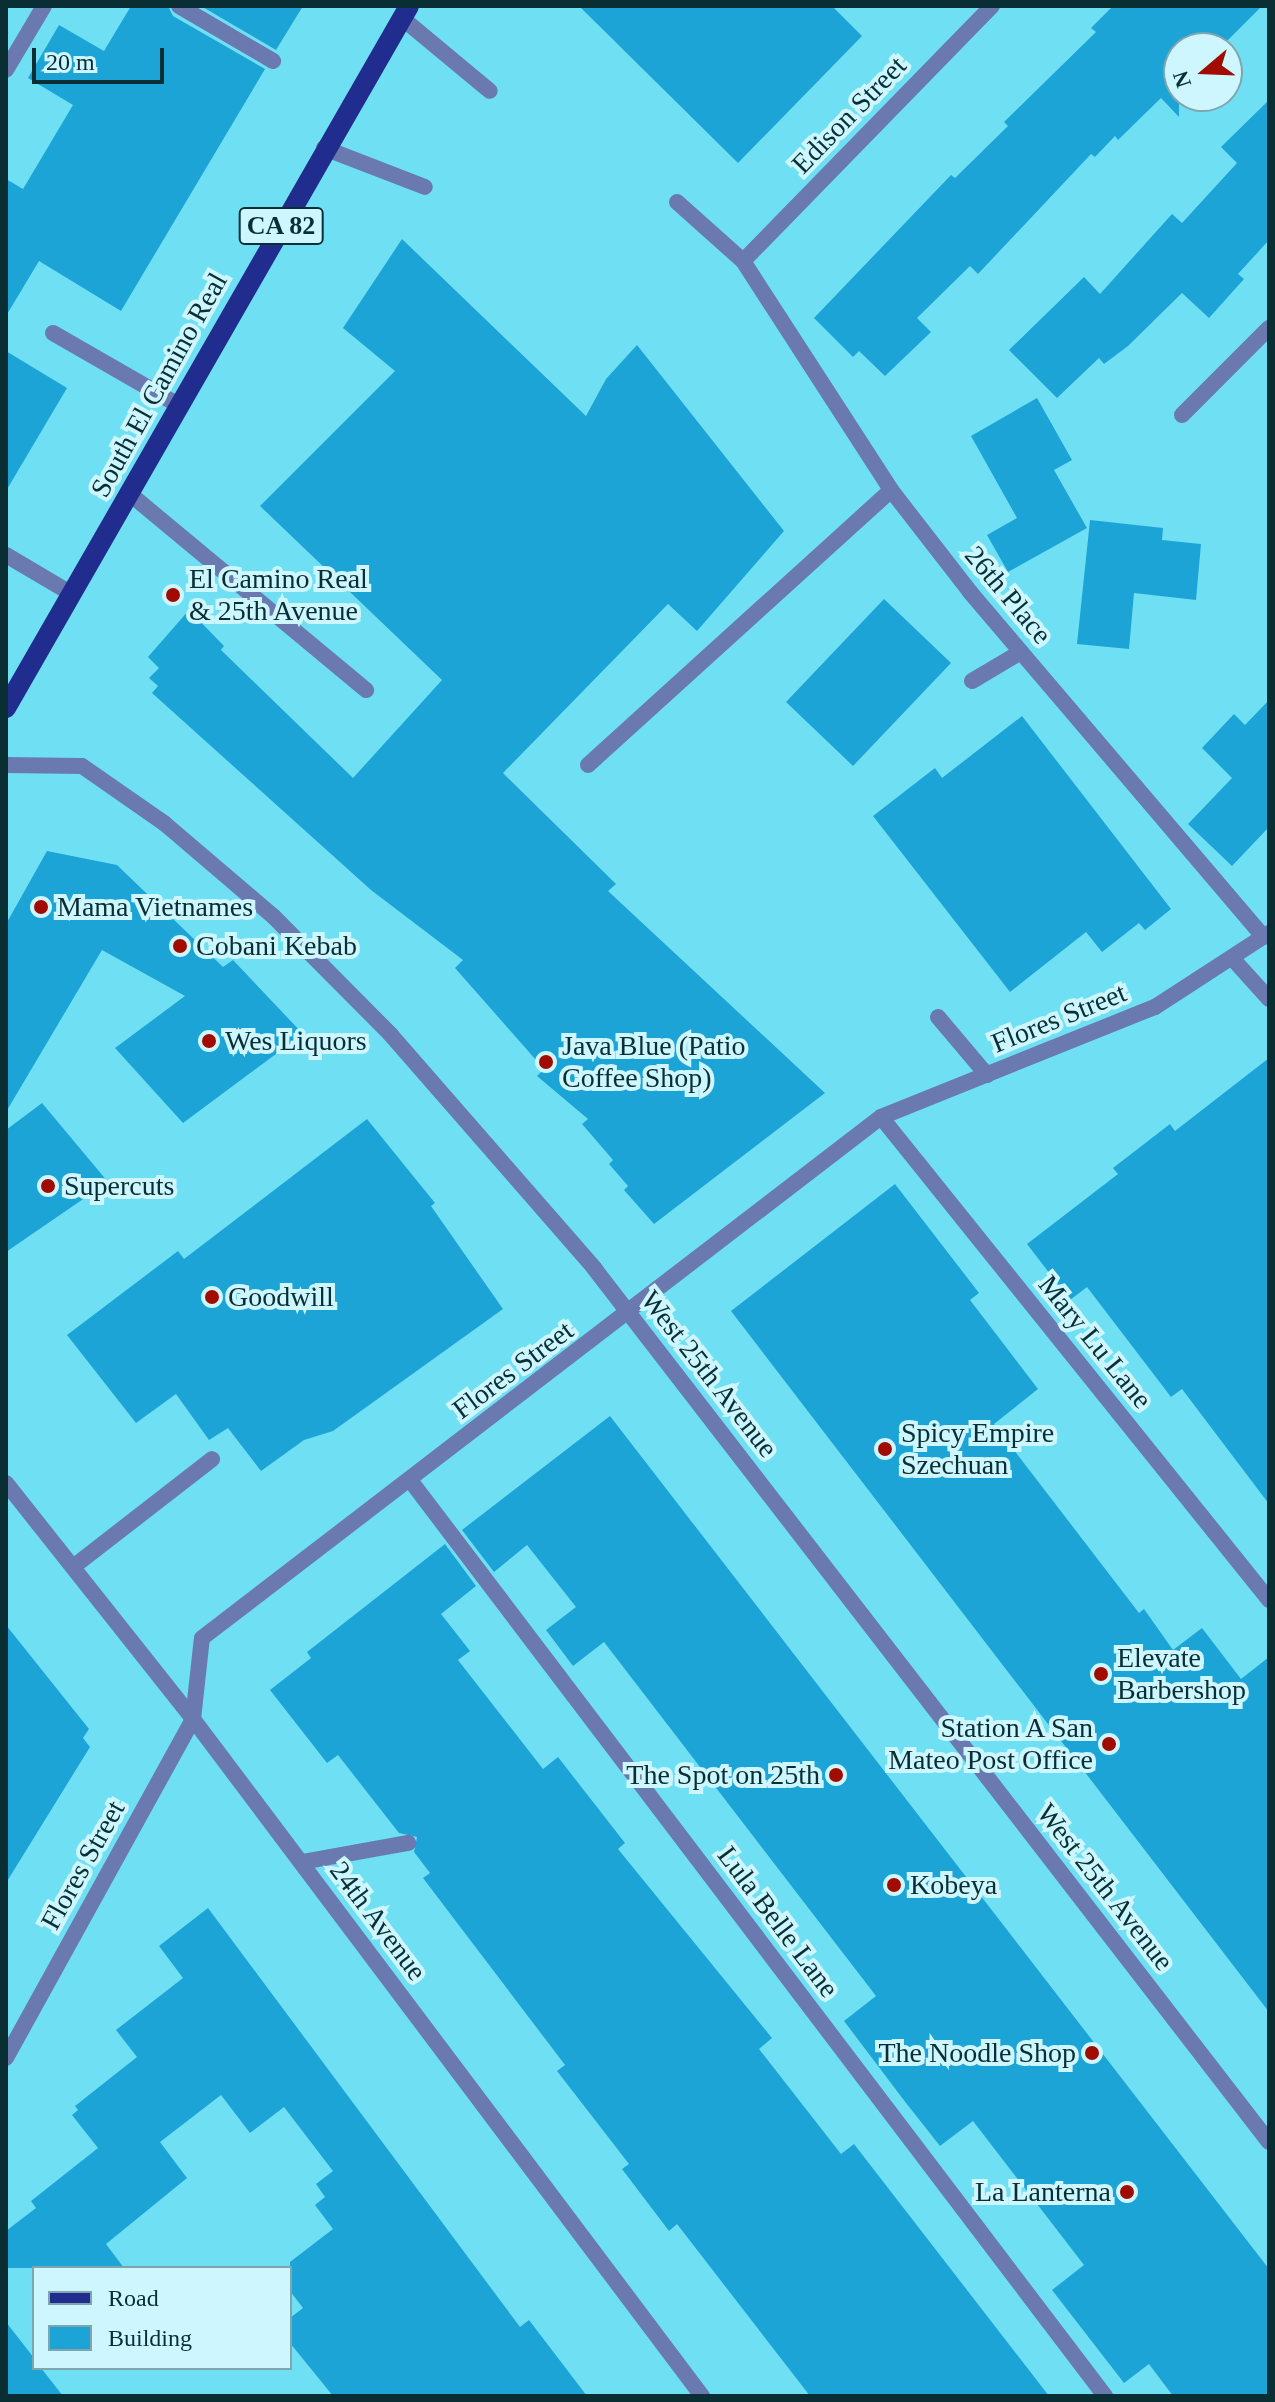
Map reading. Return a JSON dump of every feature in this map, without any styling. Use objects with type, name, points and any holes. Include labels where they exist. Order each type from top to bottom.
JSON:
[{"type":"main road","name":"South El Camino Real","points":[[6,708],[324,148],[405,12]]},
{"type":"street","points":[[6,70],[44,6]]},
{"type":"street","points":[[179,6],[273,61]]},
{"type":"street","name":"Edison Street","points":[[743,261],[992,6]]},
{"type":"street","points":[[405,12],[490,91]]},
{"type":"street","points":[[324,148],[425,187]]},
{"type":"street","name":"26th Place","points":[[677,202],[743,261],[891,490],[1021,652],[1267,935]]},
{"type":"street","points":[[1182,415],[1269,328]]},
{"type":"street","points":[[53,333],[180,406]]},
{"type":"street","points":[[588,765],[891,490]]},
{"type":"street","points":[[130,494],[366,690]]},
{"type":"street","points":[[6,555],[72,594]]},
{"type":"street","points":[[972,681],[1021,652]]},
{"type":"street","name":"West 25th Avenue","points":[[6,765],[82,766],[164,823],[273,916],[411,1058],[630,1314],[1269,2142]]},
{"type":"street","name":"Flores Street","points":[[6,2058],[193,1719],[202,1638],[630,1314],[881,1117],[1155,1007],[1267,935]]},
{"type":"street","points":[[1232,958],[1269,999]]},
{"type":"street","points":[[938,1017],[987,1075]]},
{"type":"street","name":"Mary Lu Lane","points":[[881,1117],[1269,1600]]},
{"type":"street","points":[[73,1567],[212,1459]]},
{"type":"street","name":"Lula Belle Lane","points":[[410,1480],[1105,2396]]},
{"type":"street","name":"24th Avenue","points":[[6,1483],[193,1719],[702,2396]]},
{"type":"street","points":[[302,1862],[408,1843]]},
{"type":"building","points":[[131,6],[168,6],[173,16],[265,69],[121,311],[39,261],[6,316],[6,179],[23,189],[73,105],[28,78],[59,25],[104,51]]},
{"type":"building","points":[[201,6],[303,6],[276,50]]},
{"type":"building","points":[[579,6],[832,6],[862,36],[738,163]]},
{"type":"building","points":[[1113,6],[1262,6],[1236,32],[1163,32],[1163,100],[1161,98],[1118,140],[1115,136],[1095,157],[1091,154],[978,274],[970,266],[917,318],[931,332],[885,376],[859,351],[853,357],[814,318],[951,175],[955,178],[1008,126],[1004,122],[1096,32],[1091,28]]},
{"type":"building","points":[[1269,100],[1269,240],[1238,274],[1244,279],[1209,318],[1182,293],[1128,346],[1104,364],[1099,358],[1057,398],[1009,350],[1084,277],[1100,294],[1172,214],[1182,223],[1237,163],[1221,147]]},
{"type":"building","points":[[402,239],[586,416],[606,379],[637,345],[784,531],[697,631],[668,604],[503,773],[616,884],[608,891],[825,1093],[654,1224],[624,1190],[628,1186],[609,1164],[613,1160],[582,1124],[588,1119],[537,1076],[544,1069],[455,968],[463,960],[371,890],[152,693],[158,686],[149,678],[159,668],[148,657],[189,610],[224,646],[221,650],[353,778],[442,680],[260,506],[395,371],[343,328]]},
{"type":"building","points":[[6,351],[67,388],[6,491]]},
{"type":"building","points":[[1037,398],[1072,460],[1054,470],[1087,528],[1008,572],[987,535],[1017,518],[971,436]]},
{"type":"building","points":[[1090,520],[1163,528],[1162,540],[1201,544],[1196,600],[1134,593],[1129,649],[1077,644]]},
{"type":"building","points":[[884,599],[951,663],[853,766],[786,702]]},
{"type":"building","points":[[1269,700],[1269,827],[1232,866],[1188,824],[1232,778],[1202,748],[1234,714],[1245,725]]},
{"type":"building","points":[[1022,716],[1171,909],[1145,930],[1139,923],[1102,952],[1086,932],[1010,992],[873,816],[935,768],[942,778]]},
{"type":"building","points":[[47,851],[117,865],[223,967],[233,960],[303,1034],[183,1123],[115,1048],[185,996],[102,950],[6,1112],[6,924]]},
{"type":"building","points":[[1269,1058],[1269,1504],[1182,1389],[1171,1397],[1087,1287],[1070,1300],[1027,1244],[1118,1174],[1113,1168],[1170,1124],[1175,1131]]},
{"type":"building","points":[[42,1103],[108,1182],[6,1252],[6,1130]]},
{"type":"building","points":[[367,1119],[435,1203],[431,1206],[503,1309],[333,1431],[304,1440],[261,1471],[228,1428],[209,1440],[176,1394],[136,1423],[67,1335],[178,1251],[184,1259]]},
{"type":"building","points":[[895,1184],[979,1293],[970,1300],[1038,1389],[994,1424],[1139,1613],[1144,1609],[1173,1650],[1202,1628],[1241,1679],[1269,1657],[1269,2012],[731,1311]]},
{"type":"building","points":[[610,1416],[1269,2269],[1269,2396],[1173,2396],[1149,2364],[1124,2383],[1052,2290],[1084,2265],[973,2121],[940,2146],[906,2103],[844,2021],[876,1996],[604,1642],[573,1666],[546,1630],[576,1607],[527,1545],[494,1572],[462,1530]]},
{"type":"building","points":[[445,1544],[476,1586],[441,1614],[470,1651],[458,1660],[543,1769],[558,1757],[625,1843],[618,1849],[772,2038],[759,2049],[841,2154],[854,2144],[1049,2396],[810,2396],[677,2224],[669,2231],[622,2169],[629,2164],[557,2071],[565,2065],[423,1878],[430,1873],[414,1852],[417,1837],[399,1833],[338,1755],[327,1763],[270,1690],[311,1658],[307,1652]]},
{"type":"building","points":[[6,1625],[89,1729],[83,1738],[90,1747],[6,1883]]},
{"type":"building","points":[[208,1908],[520,2327],[529,2320],[587,2396],[333,2396],[292,2345],[292,2316],[303,2308],[292,2294],[290,2262],[333,2229],[315,2205],[325,2197],[316,2184],[333,2171],[284,2107],[250,2133],[221,2095],[160,2142],[187,2178],[106,2244],[122,2266],[6,2268],[6,2231],[36,2208],[31,2201],[98,2148],[72,2115],[78,2110],[75,2106],[137,2057],[116,2030],[183,1978],[159,1946]]},
{"type":"building","points":[[6,2322],[32,2355],[32,2370],[43,2370],[63,2396],[6,2396]]},
{"type":"place","name":"El Camino Real & 25th Avenue","points":[[173,595]]},
{"type":"place","name":"Mama Vietnames","points":[[41,907]]},
{"type":"place","name":"Cobani Kebab","points":[[180,946]]},
{"type":"place","name":"Wes Liquors","points":[[209,1041]]},
{"type":"place","name":"Java Blue (Patio Coffee Shop)","points":[[546,1062]]},
{"type":"place","name":"Supercuts","points":[[48,1186]]},
{"type":"place","name":"Goodwill","points":[[212,1297]]},
{"type":"place","name":"Spicy Empire Szechuan","points":[[885,1449]]},
{"type":"place","name":"Elevate Barbershop","points":[[1101,1674]]},
{"type":"place","name":"Station A San Mateo Post Office","points":[[1109,1744]]},
{"type":"place","name":"The Spot on 25th","points":[[836,1775]]},
{"type":"place","name":"Kobeya","points":[[894,1885]]},
{"type":"place","name":"The Noodle Shop","points":[[1092,2053]]},
{"type":"place","name":"La Lanterna","points":[[1127,2192]]}]
